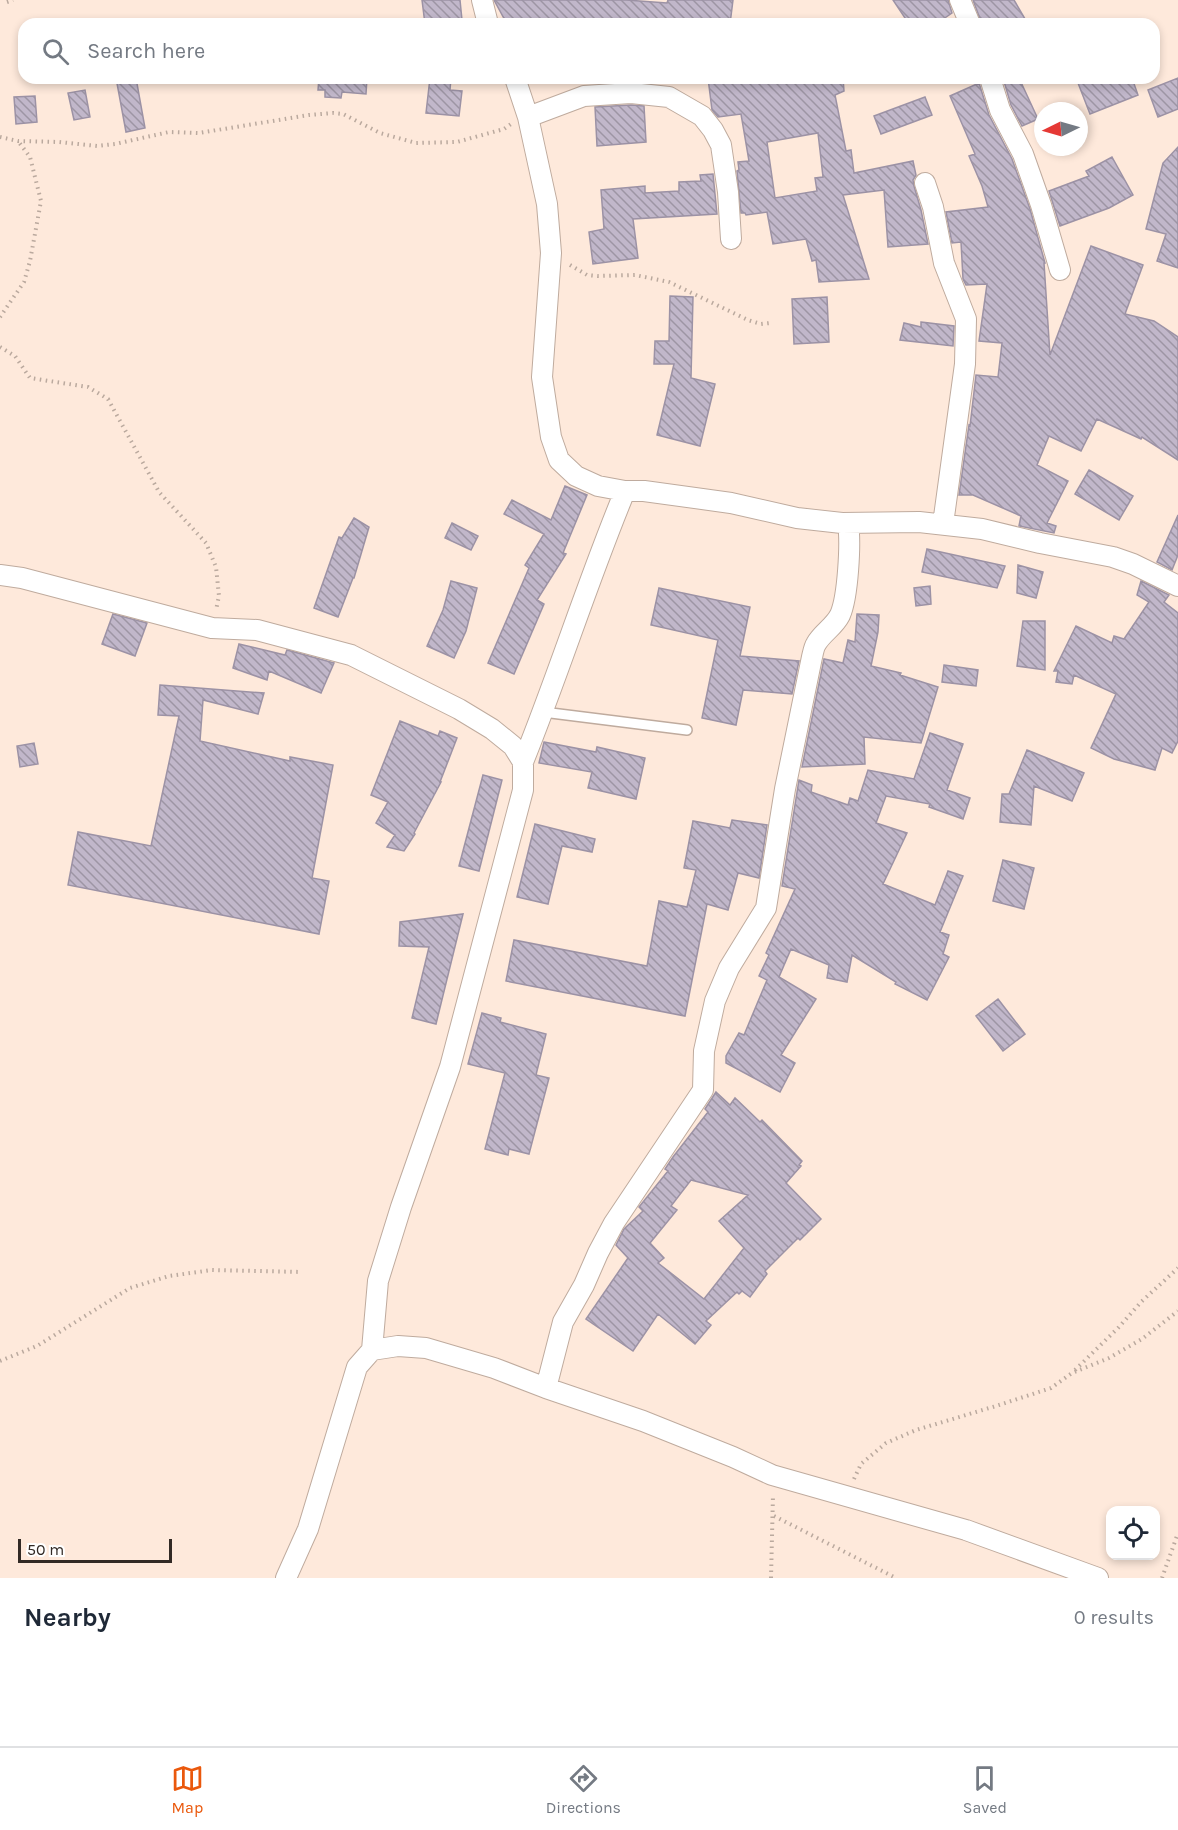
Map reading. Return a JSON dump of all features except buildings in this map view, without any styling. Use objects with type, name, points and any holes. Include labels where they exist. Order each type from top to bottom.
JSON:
[{"type":"street","points":[[482,0],[486,18]]},
{"type":"street","points":[[960,0],[968,18]]},
{"type":"street","points":[[517,84],[527,115],[547,204],[551,253],[542,377],[551,437],[559,460],[576,476],[598,486],[625,491],[684,495],[797,518],[848,523],[920,522],[982,529],[1113,557],[1178,586]]},
{"type":"street","points":[[992,84],[1000,110],[1023,154],[1060,270]]},
{"type":"street","points":[[527,115],[584,96],[631,93],[669,98],[702,116],[721,145],[728,192],[731,239]]},
{"type":"street","points":[[925,183],[933,207],[944,263],[966,320],[966,364],[943,524]]},
{"type":"street","points":[[286,1578],[308,1529],[357,1367],[372,1350],[378,1281],[450,1067],[523,790],[524,762],[625,491]]},
{"type":"street","points":[[546,1388],[563,1322],[584,1285],[598,1253],[614,1223],[702,1090],[704,1051],[715,1001],[729,968],[766,908],[785,789],[815,644],[840,615],[844,600],[850,541],[848,523]]},
{"type":"street","points":[[0,575],[22,578],[212,628],[257,630],[351,655],[459,709],[492,729],[513,746],[524,762]]},
{"type":"street","points":[[372,1350],[398,1346],[426,1348],[494,1368],[643,1421],[772,1475],[966,1530],[1098,1578]]},
{"type":"lane","points":[[543,712],[687,730]]},
{"type":"path","points":[[7,2],[13,0]]},
{"type":"path","points":[[0,137],[18,141],[97,146],[169,132],[199,133],[333,113],[343,114],[380,133],[416,142],[457,142],[504,129],[527,115]]},
{"type":"path","points":[[0,317],[24,282],[30,261],[40,201],[30,157],[18,141]]},
{"type":"path","points":[[551,253],[587,275],[635,275],[669,282],[748,320],[761,324],[770,323]]},
{"type":"path","points":[[0,347],[15,356],[30,378],[88,387],[108,399],[159,492],[206,543],[216,567],[219,596],[212,628]]},
{"type":"path","points":[[846,1496],[861,1464],[886,1443],[916,1430],[1051,1388],[1072,1373],[1141,1302],[1178,1268]]},
{"type":"path","points":[[0,1361],[36,1346],[130,1288],[169,1276],[212,1270],[302,1272]]},
{"type":"path","points":[[1072,1373],[1109,1358],[1142,1340],[1178,1311]]},
{"type":"path","points":[[771,1578],[774,1516],[772,1475]]},
{"type":"path","points":[[774,1516],[896,1578]]},
{"type":"path","points":[[1162,1578],[1178,1533]]}]
